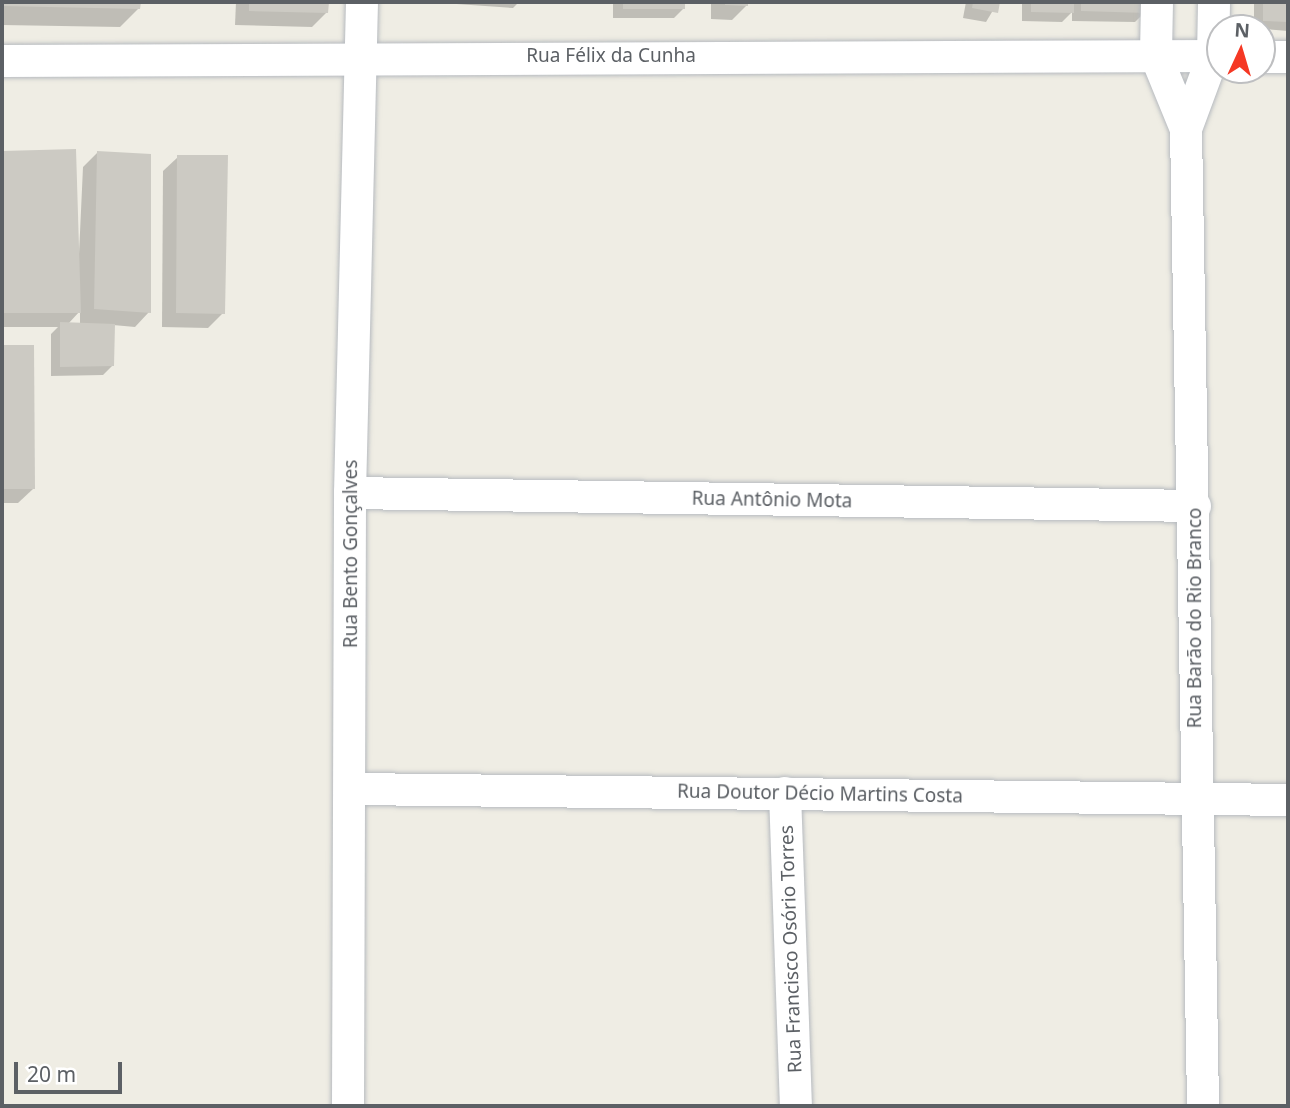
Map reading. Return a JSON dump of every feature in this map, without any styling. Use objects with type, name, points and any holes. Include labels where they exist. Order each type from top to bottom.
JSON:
[{"type":"street","name":"Rua Bento Gonçalves","points":[[348,1106],[352,789],[350,493],[362,2]]},
{"type":"street","name":"Rua Barão do Rio Branco","points":[[1157,2],[1156,56],[1186,129],[1195,506],[1195,800],[1203,1106]]},
{"type":"street","name":"Rua Félix da Cunha","points":[[2,61],[362,56],[1206,56]]},
{"type":"street","name":"Rua Barão do Rio Branco","points":[[1186,129],[1206,80]]},
{"type":"street","name":"Rua Antônio Mota","points":[[350,493],[1195,506]]},
{"type":"street","name":"Rua Doutor Décio Martins Costa","points":[[352,789],[1288,800]]},
{"type":"street","name":"Rua Francisco Osório Torres","points":[[785,793],[796,1106]]},
{"type":"building","points":[[2,2],[141,2],[140,9],[2,6]]},
{"type":"building","points":[[249,2],[329,2],[328,13],[249,11]]},
{"type":"building","points":[[623,2],[685,2],[685,9],[623,9]]},
{"type":"building","points":[[725,2],[748,2],[748,6],[725,5]]},
{"type":"building","points":[[973,2],[1000,2],[998,13],[972,8]]},
{"type":"building","points":[[1031,2],[1074,2],[1074,13],[1031,12]]},
{"type":"building","points":[[1081,2],[1147,2],[1147,13],[1081,11]]},
{"type":"building","points":[[1263,2],[1288,2],[1288,22],[1276,22],[1276,14],[1263,14]]},
{"type":"building","points":[[76,149],[81,313],[2,313],[2,151]]},
{"type":"building","points":[[97,151],[151,154],[151,313],[94,309]]},
{"type":"building","points":[[177,155],[228,155],[225,314],[176,313]]},
{"type":"building","points":[[60,322],[115,324],[114,366],[60,367]]},
{"type":"building","points":[[2,345],[34,345],[35,489],[2,489]]}]
